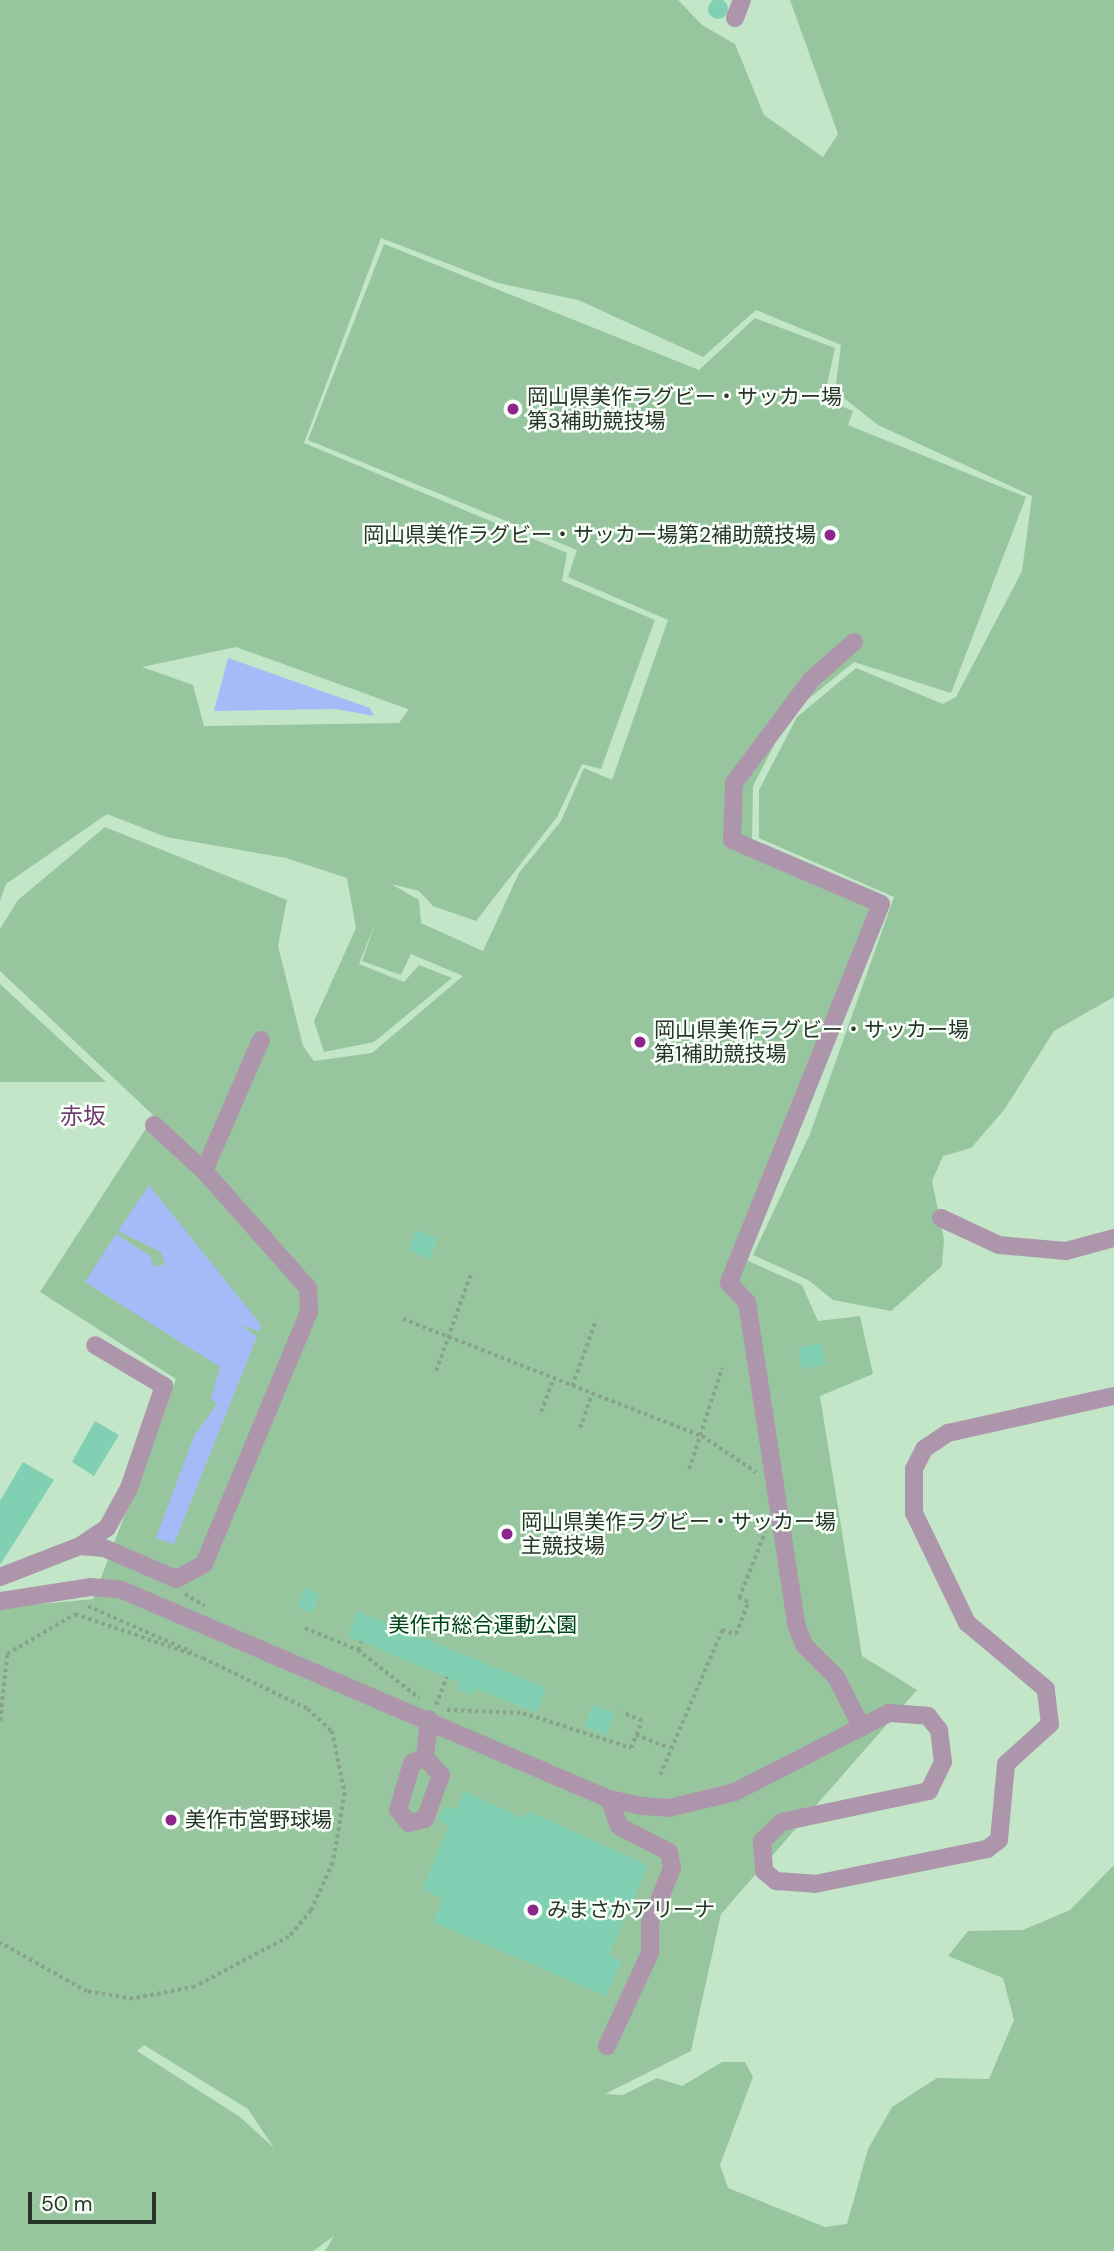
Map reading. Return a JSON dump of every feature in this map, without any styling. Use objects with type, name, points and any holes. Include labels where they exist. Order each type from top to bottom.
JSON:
[{"type":"street","points":[[735,18],[742,0]]},
{"type":"street","points":[[854,642],[811,680],[734,783],[732,840],[881,904],[729,1283],[747,1302],[796,1624],[804,1645],[836,1677],[862,1728]]},
{"type":"street","points":[[204,1171],[261,1040]]},
{"type":"street","points":[[80,1546],[104,1548],[176,1579],[204,1564],[309,1312],[308,1288],[204,1171],[154,1125]]},
{"type":"street","points":[[942,1218],[999,1245],[1066,1251],[1114,1238]]},
{"type":"street","points":[[0,1577],[80,1546],[120,1512],[164,1386],[95,1345]]},
{"type":"street","points":[[0,1601],[90,1587],[122,1590],[432,1714],[609,1799],[669,1808],[722,1795],[862,1728],[909,1710],[928,1716],[939,1730],[943,1762],[929,1791],[782,1822],[762,1841],[760,1855],[776,1881],[815,1884],[987,1849],[999,1840],[1006,1764],[1050,1724],[1051,1708],[1046,1689],[967,1623],[914,1513],[914,1469],[924,1448],[948,1433],[1114,1396]]},
{"type":"street","points":[[425,1757],[423,1732],[432,1714]]},
{"type":"street","points":[[607,2046],[650,1953],[650,1923],[672,1868],[669,1852],[619,1826],[609,1799]]},
{"type":"path","points":[[436,1371],[471,1273]]},
{"type":"path","points":[[403,1319],[702,1436],[744,1459],[761,1479]]},
{"type":"path","points":[[572,1386],[596,1320]]},
{"type":"path","points":[[689,1469],[702,1436],[722,1368]]},
{"type":"path","points":[[541,1412],[553,1379]]},
{"type":"path","points":[[580,1428],[592,1394]]},
{"type":"path","points":[[660,1775],[722,1629],[736,1634],[748,1602],[739,1598],[769,1521]]},
{"type":"path","points":[[0,1943],[88,1992],[159,1997],[243,1965],[289,1937],[311,1912],[341,1829],[345,1793],[332,1731],[308,1709],[198,1656],[163,1634],[83,1603],[109,1603]]},
{"type":"path","points":[[7,1654],[75,1614],[198,1656]]},
{"type":"path","points":[[305,1628],[358,1650],[432,1714],[523,1711],[631,1748],[642,1721],[623,1713]]},
{"type":"path","points":[[358,1650],[361,1642]]},
{"type":"path","points":[[0,1650],[7,1654]]},
{"type":"path","points":[[0,1721],[7,1654]]},
{"type":"path","points":[[432,1714],[447,1677]]},
{"type":"path","points":[[636,1735],[671,1749]]},
{"type":"green space","name":"美作市総合運動公園","points":[[0,0],[678,0],[702,25],[735,44],[764,115],[823,157],[838,134],[790,0],[1114,0],[1114,997],[1054,1031],[1004,1110],[971,1148],[943,1156],[932,1181],[944,1239],[942,1266],[891,1311],[833,1300],[808,1280],[753,1255],[810,1134],[894,897],[759,838],[759,790],[797,717],[856,668],[943,704],[956,697],[1022,571],[1032,496],[878,425],[835,391],[841,345],[756,310],[703,357],[578,300],[498,283],[381,238],[304,443],[567,553],[562,581],[655,620],[601,769],[582,764],[557,817],[476,921],[433,906],[419,891],[391,884],[419,900],[421,923],[483,951],[519,873],[561,821],[584,768],[612,780],[668,620],[568,577],[577,550],[308,440],[384,244],[699,370],[755,318],[835,348],[824,399],[853,411],[848,425],[1026,497],[951,693],[854,662],[791,713],[753,786],[752,839],[888,900],[744,1259],[802,1285],[818,1321],[860,1316],[873,1374],[820,1396],[862,1656],[917,1690],[721,1914],[691,2051],[605,2094],[623,2095],[657,2078],[682,2086],[722,2062],[745,2062],[753,2077],[720,2165],[728,2188],[825,2227],[847,2224],[868,2149],[892,2107],[937,2078],[989,2079],[1014,2020],[1003,1978],[948,1956],[968,1931],[1023,1930],[1070,1910],[1114,1865],[1114,2251],[325,2251],[334,2236],[313,2251],[0,2251],[0,1608],[93,1599],[176,1379],[40,1292],[154,1116],[0,971],[0,929],[18,900],[105,827],[287,900],[278,946],[303,1046],[314,1061],[372,1053],[463,976],[411,954],[401,975],[362,961],[376,921],[359,964],[404,982],[419,965],[452,978],[374,1042],[324,1052],[314,1021],[356,928],[347,878],[286,858],[166,837],[107,814],[6,884],[0,901]],"holes":[[[236,647],[408,709],[408,710],[399,723],[204,726],[193,685],[142,667]],[[144,2045],[248,2109],[274,2148],[240,2117],[137,2051]]]},
{"type":"green space","points":[[0,984],[106,1082],[0,1082]]},
{"type":"water","points":[[228,658],[370,708],[374,716],[336,709],[214,711]]},
{"type":"water","points":[[149,1185],[261,1325],[259,1331],[241,1325],[257,1337],[174,1544],[156,1538],[194,1436],[217,1404],[211,1399],[220,1367],[85,1282],[116,1234],[150,1256],[154,1267],[165,1264],[161,1252],[118,1231]]},
{"type":"building","points":[[718,-1],[725,2],[728,9],[725,16],[718,19],[711,16],[708,9],[711,2]]},
{"type":"building","points":[[417,1230],[438,1239],[430,1259],[408,1250]]},
{"type":"building","points":[[821,1343],[825,1365],[802,1369],[798,1348]]},
{"type":"building","points":[[95,1421],[119,1435],[94,1476],[72,1462]]},
{"type":"building","points":[[23,1462],[54,1480],[0,1565],[0,1501]]},
{"type":"building","points":[[305,1588],[320,1594],[312,1613],[297,1607]]},
{"type":"building","points":[[357,1611],[546,1688],[536,1713],[475,1688],[472,1695],[458,1689],[460,1683],[348,1636]]},
{"type":"building","points":[[593,1705],[615,1712],[606,1735],[584,1727]]},
{"type":"building","name":"みまさかアリーナ","points":[[464,1791],[525,1819],[528,1811],[648,1865],[609,1955],[622,1962],[606,1996],[433,1922],[443,1899],[422,1889],[449,1826],[438,1821],[445,1806],[456,1810]]},
{"type":"place","name":"岡山県美作ラグビー・サッカー場 第3補助競技場","points":[[513,409]]},
{"type":"place","name":"岡山県美作ラグビー・サッカー場第2補助競技場","points":[[830,535]]},
{"type":"place","name":"岡山県美作ラグビー・サッカー場 第1補助競技場","points":[[640,1042]]},
{"type":"place","name":"岡山県美作ラグビー・サッカー場 主競技場","points":[[507,1534]]},
{"type":"place","name":"美作市営野球場","points":[[171,1820]]},
{"type":"place","name":"みまさかアリーナ","points":[[533,1910]]},
{"type":"district","name":"赤坂","points":[[83,1116]]}]
